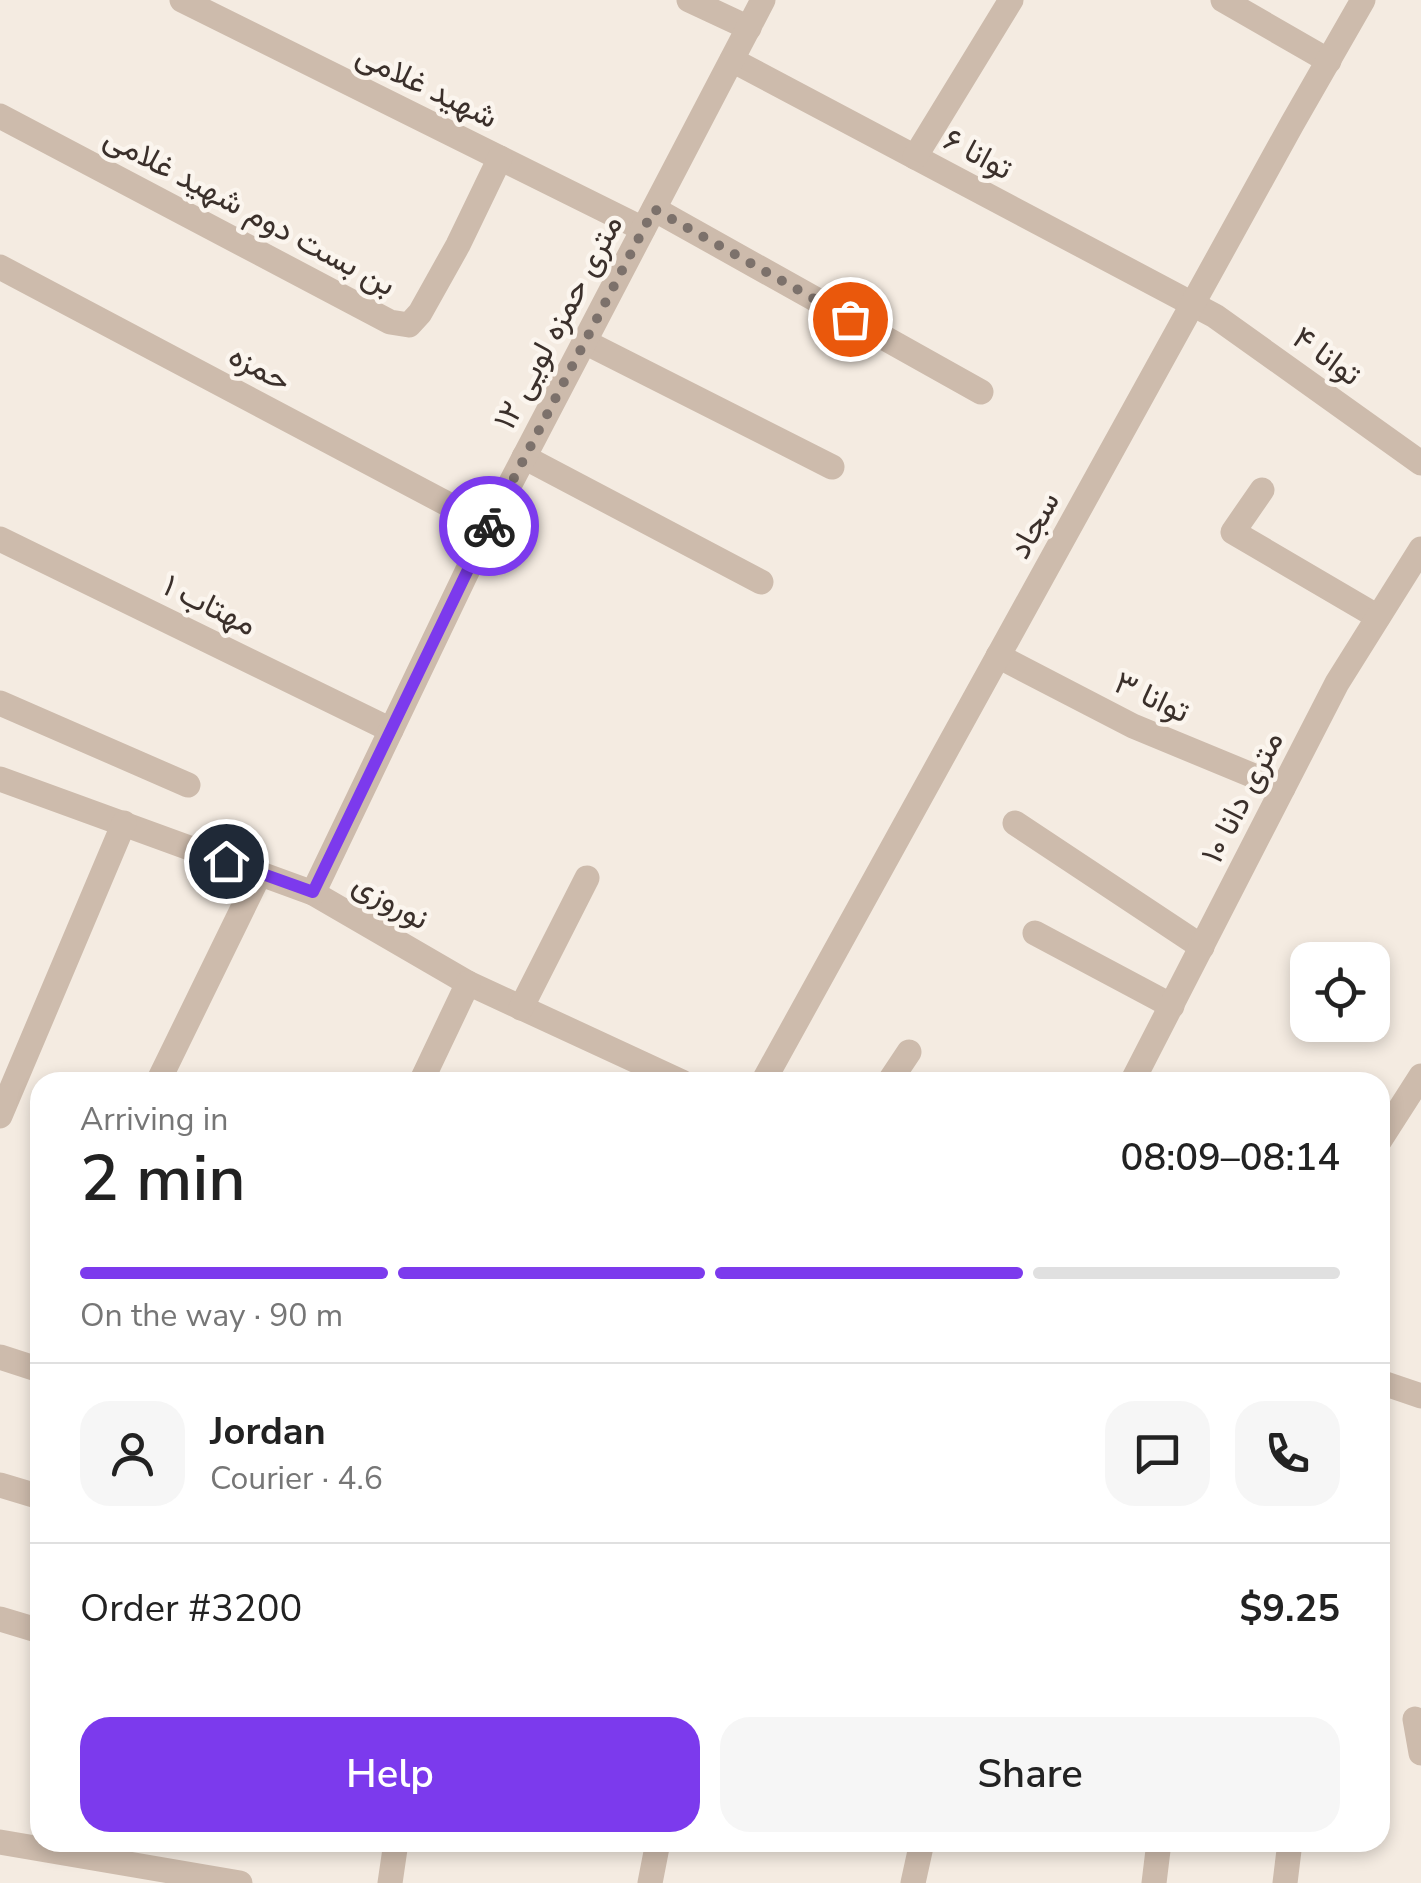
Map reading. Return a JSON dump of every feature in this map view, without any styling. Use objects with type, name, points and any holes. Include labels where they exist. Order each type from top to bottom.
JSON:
[{"type":"street","name":"شهید غلامی","points":[[182,0],[500,158],[649,219],[981,392]]},
{"type":"street","points":[[689,0],[749,28]]},
{"type":"street","name":"۱۲ متری حمزه لویی","points":[[313,892],[489,526],[764,0]]},
{"type":"street","points":[[915,157],[1010,0]]},
{"type":"street","points":[[1224,0],[1328,61]]},
{"type":"street","name":"سجاد","points":[[769,1072],[1364,0]]},
{"type":"street","name":"توانا ۶","points":[[732,60],[1193,305]]},
{"type":"street","name":"بن بست دوم شهید غلامی","points":[[0,116],[390,322],[409,325],[420,313],[458,245],[500,158]]},
{"type":"street","name":"حمزه","points":[[0,267],[489,526]]},
{"type":"street","name":"توانا ۴","points":[[1193,305],[1215,316],[1421,463]]},
{"type":"street","points":[[584,342],[832,467]]},
{"type":"street","points":[[524,457],[761,582]]},
{"type":"street","points":[[1262,490],[1234,532],[1378,617]]},
{"type":"street","name":"مهتاب ۱","points":[[0,539],[391,730]]},
{"type":"street","name":"۱۰ متری دانا","points":[[1137,1072],[1337,683],[1421,548]]},
{"type":"street","name":"توانا ۳","points":[[998,656],[1133,726],[1283,788]]},
{"type":"street","points":[[0,703],[188,785]]},
{"type":"street","name":"نوروزی","points":[[0,779],[313,892],[468,983],[660,1072]]},
{"type":"street","points":[[0,1116],[124,823]]},
{"type":"street","points":[[1015,823],[1202,947]]},
{"type":"street","points":[[163,1072],[260,874]]},
{"type":"street","points":[[521,1008],[586,878]]},
{"type":"street","points":[[1035,933],[1172,1006]]},
{"type":"street","points":[[426,1072],[468,983]]},
{"type":"street","points":[[896,1072],[909,1052]]},
{"type":"street","points":[[1390,1124],[1421,1076]]},
{"type":"street","points":[[0,1357],[30,1367]]},
{"type":"street","points":[[1390,1385],[1421,1396]]},
{"type":"street","points":[[0,1485],[30,1494]]},
{"type":"street","points":[[0,1619],[30,1628]]},
{"type":"street","points":[[1415,1719],[1421,1753]]},
{"type":"street","points":[[0,1842],[30,1847]]},
{"type":"street","points":[[59,1852],[240,1883]]},
{"type":"street","points":[[390,1883],[395,1852]]},
{"type":"street","points":[[650,1883],[656,1852]]},
{"type":"street","points":[[913,1883],[920,1852]]},
{"type":"street","points":[[1154,1883],[1158,1852]]},
{"type":"street","points":[[1285,1883],[1289,1852]]},
{"type":"way so far","points":[[489,526],[654,209],[850,319]]},
{"type":"route","points":[[226,861],[313,892],[489,526]]}]
